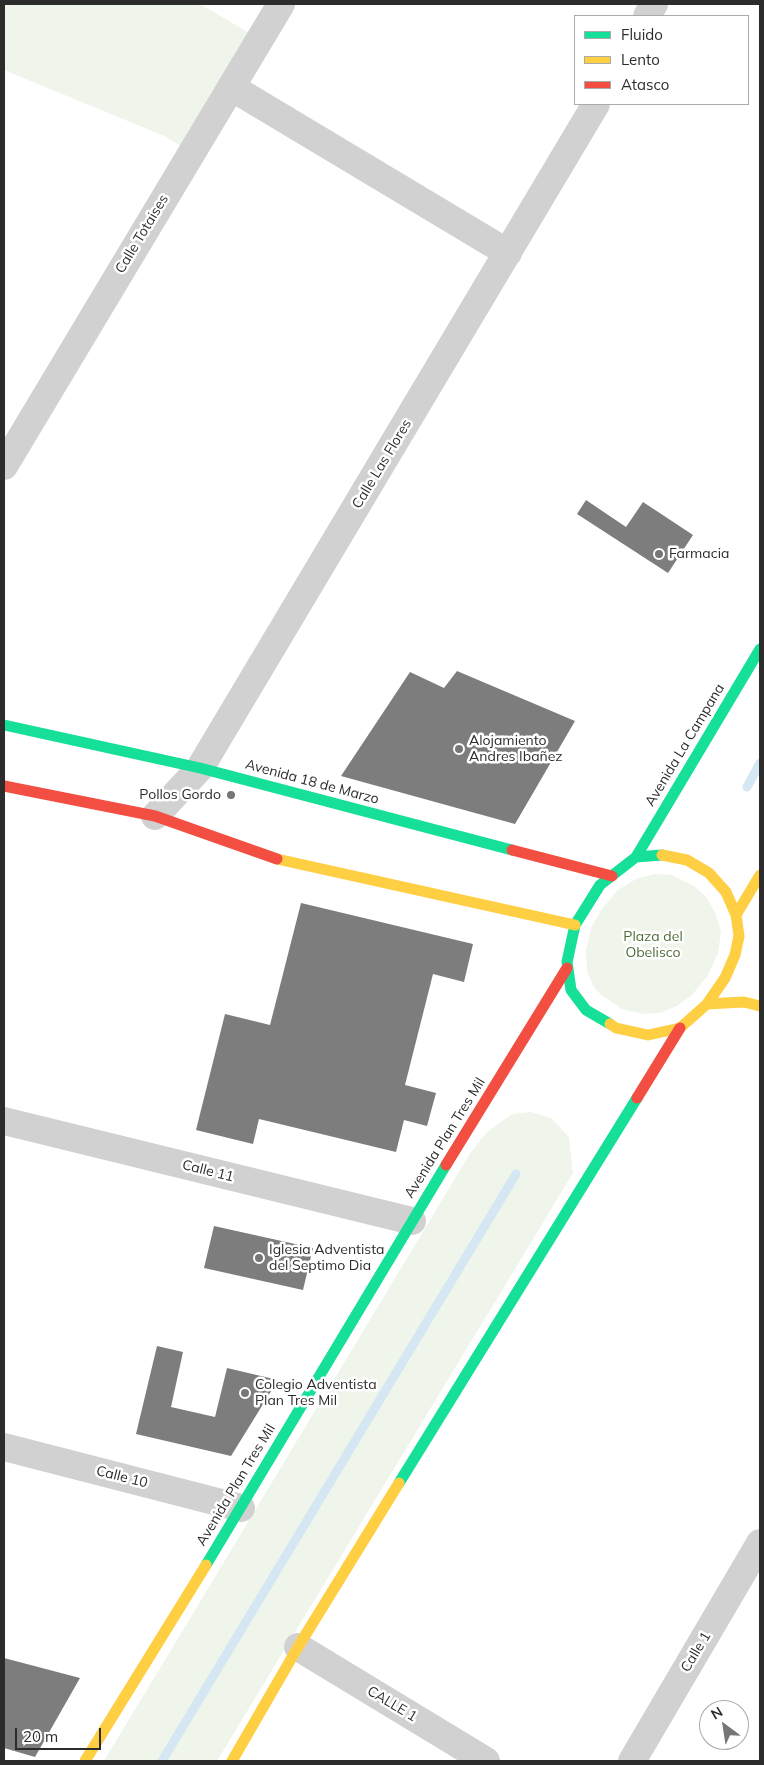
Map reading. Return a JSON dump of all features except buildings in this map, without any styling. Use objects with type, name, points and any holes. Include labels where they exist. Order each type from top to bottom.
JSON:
[{"type":"main road","name":"Avenida La Campana","points":[[636,857],[760,649]]},
{"type":"main road","name":"Avenida 18 de Marzo","points":[[4,725],[200,768],[612,876]]},
{"type":"main road","points":[[4,786],[155,816],[272,858],[575,925]]},
{"type":"main road","points":[[232,1761],[298,1648],[680,1028],[708,1004],[725,978],[735,956],[743,938],[736,915],[726,892],[709,873],[687,860],[662,855],[636,857],[600,885],[575,925],[567,968],[571,990],[586,1010],[616,1028],[648,1035],[680,1028]]},
{"type":"main road","points":[[736,915],[760,875]]},
{"type":"main road","name":"Avenida Plan Tres Mil","points":[[85,1761],[567,968]]},
{"type":"main road","points":[[708,1004],[744,1002],[760,1006]]},
{"type":"street","name":"Calle Totaises","points":[[4,466],[281,4]]},
{"type":"street","points":[[648,15],[654,4]]},
{"type":"street","points":[[231,87],[508,253]]},
{"type":"street","name":"Calle Las Flores","points":[[155,816],[200,768],[595,105]]},
{"type":"street","name":"Calle 11","points":[[4,1121],[412,1222]]},
{"type":"street","name":"Calle 10","points":[[4,1447],[240,1508]]},
{"type":"street","name":"Calle 1","points":[[632,1761],[760,1543]]},
{"type":"street","name":"CALLE 1","points":[[298,1648],[486,1761]]},
{"type":"green space","points":[[4,4],[200,4],[251,34],[181,146],[164,136],[4,70]]},
{"type":"green space","name":"Plaza del Obelisco","points":[[655,874],[671,875],[694,886],[707,898],[716,915],[721,932],[718,953],[708,975],[692,995],[677,1006],[660,1013],[644,1014],[622,1009],[600,994],[593,986],[587,971],[586,950],[591,928],[602,909],[618,890],[636,879]]},
{"type":"green space","points":[[530,1112],[551,1118],[569,1137],[573,1173],[217,1761],[104,1761],[471,1152],[487,1132],[512,1114]]},
{"type":"waterway","points":[[747,787],[760,763]]},
{"type":"waterway","points":[[162,1761],[516,1174]]},
{"type":"traffic: fast","points":[[636,857],[760,649]]},
{"type":"traffic: fast","points":[[4,725],[200,768],[512,850]]},
{"type":"traffic: fast","points":[[610,1024],[586,1010],[571,990],[567,962],[575,925],[600,885],[636,857],[662,855]]},
{"type":"traffic: fast","points":[[399,1483],[637,1098]]},
{"type":"traffic: fast","points":[[206,1565],[446,1165]]},
{"type":"traffic: slow","points":[[610,1024],[616,1028],[648,1035],[680,1028],[707,1004],[725,978],[735,955],[739,936],[736,915],[726,892],[709,873],[687,860],[662,855]]},
{"type":"traffic: slow","points":[[277,859],[575,925]]},
{"type":"traffic: slow","points":[[736,915],[760,875]]},
{"type":"traffic: slow","points":[[707,1004],[744,1002],[760,1006]]},
{"type":"traffic: slow","points":[[232,1761],[298,1647],[399,1483]]},
{"type":"traffic: slow","points":[[85,1761],[206,1565]]},
{"type":"traffic: jam","points":[[4,786],[155,816],[277,859]]},
{"type":"traffic: jam","points":[[512,850],[612,876]]},
{"type":"traffic: jam","points":[[446,1165],[567,968]]},
{"type":"traffic: jam","points":[[637,1098],[680,1028]]},
{"type":"place","name":"Farmacia","points":[[659,554]]},
{"type":"place","name":"Alojamiento Andres Ibañez","points":[[459,749]]},
{"type":"place","name":"Pollos Gordo","points":[[231,795]]},
{"type":"place","name":"Iglesia Adventista del Septimo Dia","points":[[259,1258]]},
{"type":"place","name":"Colegio Adventista Plan Tres Mil","points":[[245,1393]]}]
